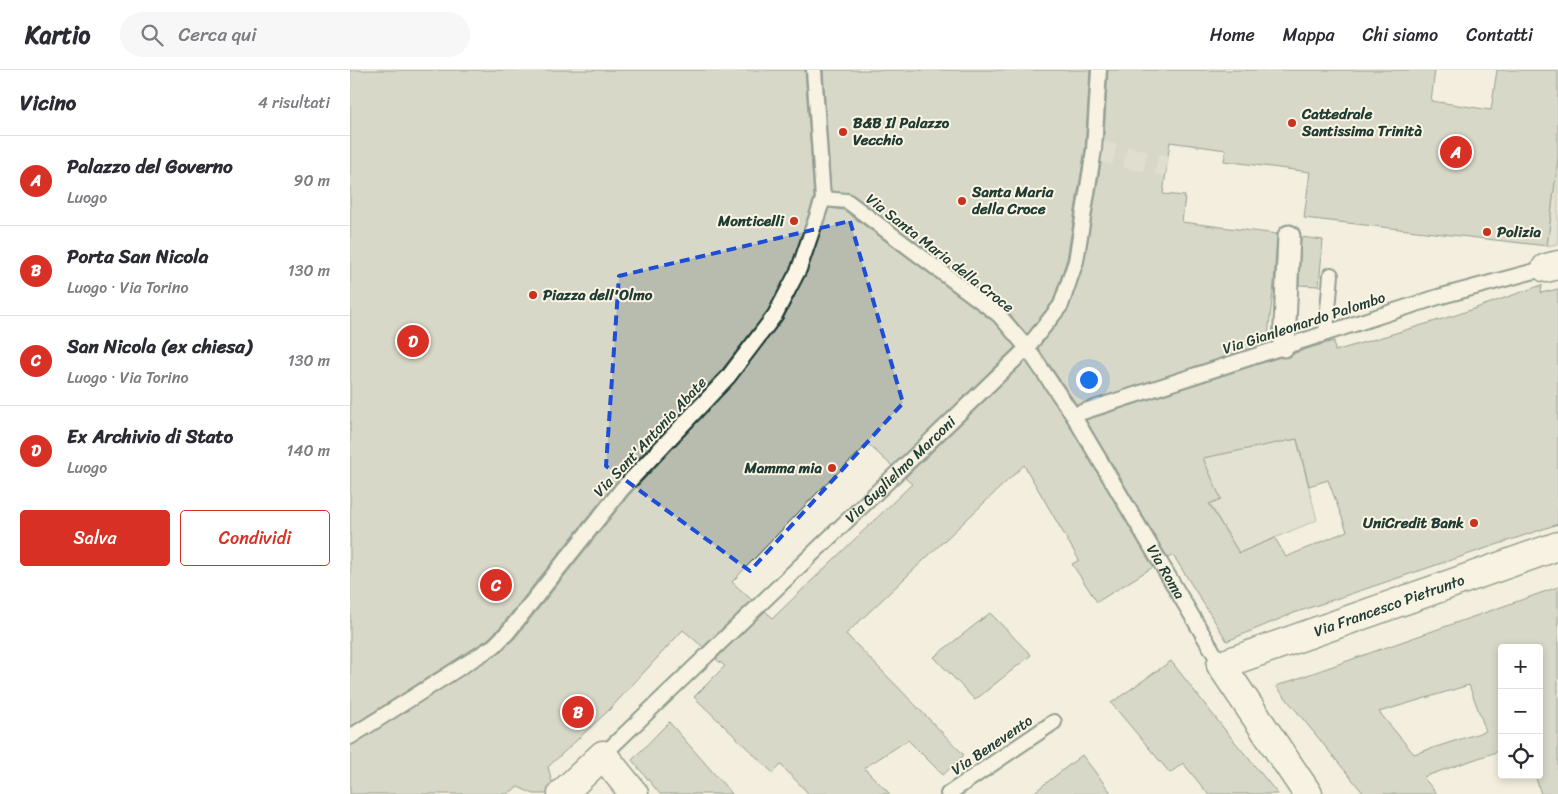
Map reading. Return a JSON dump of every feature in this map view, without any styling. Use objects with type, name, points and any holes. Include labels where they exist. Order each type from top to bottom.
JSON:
[{"type":"street","points":[[1284,346],[1289,236]]},
{"type":"street","name":"Via Francesco Pietrunto","points":[[1221,665],[1558,546]]},
{"type":"street","name":"Via Roma","points":[[1221,665],[1308,794]]},
{"type":"street","points":[[603,755],[634,794]]},
{"type":"street","name":"Via Guglielmo Marconi","points":[[562,794],[603,755]]},
{"type":"lane","name":"Via Sant'Antonio Abate","points":[[350,737],[494,646],[508,632],[622,489],[728,377],[775,315],[799,269],[823,199],[814,70]]},
{"type":"lane","name":"Via Guglielmo Marconi","points":[[603,755],[1027,348],[1061,305],[1076,261],[1094,150],[1099,70]]},
{"type":"lane","name":"Via Santa Maria della Croce","points":[[823,199],[847,202],[999,315],[1027,348]]},
{"type":"lane","name":"Via Gianleonardo Palombo","points":[[1073,415],[1438,297],[1552,266]]},
{"type":"lane","points":[[1326,333],[1331,275]]},
{"type":"lane","name":"Via Roma","points":[[1027,348],[1073,415],[1221,665]]},
{"type":"lane","name":"Via Benevento","points":[[948,794],[1054,722]]},
{"type":"highlighted area","points":[[850,221],[903,403],[750,571],[606,466],[619,276]]},
{"type":"shaded area","points":[[1558,159],[1558,244],[1547,246]]},
{"type":"shaded area","points":[[1295,433],[1317,520],[1239,553],[1210,504],[1220,499],[1203,458]]},
{"type":"building","points":[[350,70],[805,70],[814,198],[791,266],[768,310],[721,371],[615,483],[501,626],[488,639],[350,727]]},
{"type":"building","points":[[823,70],[1090,70],[1085,149],[1067,259],[1053,301],[1027,334],[1004,308],[852,194],[831,191]]},
{"type":"building","points":[[1108,70],[1435,70],[1431,101],[1491,110],[1497,70],[1558,70],[1558,159],[1547,246],[1304,218],[1310,172],[1224,161],[1226,150],[1170,142],[1163,194],[1185,196],[1182,222],[1277,234],[1274,284],[1267,343],[1077,405],[1038,348],[1068,310],[1084,264],[1103,151]]},
{"type":"building","points":[[829,208],[844,210],[993,321],[1015,347],[892,466],[868,444],[819,491],[732,582],[752,600],[703,647],[683,630],[609,710],[548,767],[552,782],[547,794],[534,794],[518,787],[507,794],[350,794],[350,746],[500,652],[515,638],[629,495],[735,382],[783,319],[807,272]]},
{"type":"building","points":[[1301,237],[1323,240],[1319,286],[1299,285]]},
{"type":"building","points":[[1542,285],[1541,293],[1558,289],[1558,524],[1294,613],[1227,641],[1173,555],[1168,558],[1086,420],[1280,357],[1289,357],[1295,353],[1334,341],[1335,351],[1456,315]],"holes":[[[1297,439],[1309,486],[1328,480],[1347,531],[1286,557],[1275,538],[1239,553],[1209,504],[1221,499],[1203,458]]]},
{"type":"building","points":[[1026,361],[1066,420],[1153,567],[1097,602],[1072,564],[1079,560],[1024,465],[846,634],[964,755],[943,775],[908,740],[864,768],[890,794],[809,794],[781,765],[773,773],[694,697],[725,666],[716,659],[765,611],[773,618],[912,484],[905,478]]},
{"type":"building","points":[[1558,587],[1558,794],[1541,794],[1536,779],[1543,779],[1543,644],[1498,644],[1498,751],[1423,777],[1437,794],[1364,794],[1276,686]],"holes":[[[1469,685],[1486,731],[1414,754],[1379,712]]]},
{"type":"building","points":[[990,613],[1031,655],[975,700],[934,657]]},
{"type":"building","points":[[1171,661],[1278,794],[1208,794],[1183,763],[1170,773],[1111,703]]},
{"type":"building","points":[[669,722],[732,794],[660,794],[632,760]]},
{"type":"building","points":[[1082,755],[1112,794],[1032,794]]},
{"type":"tunnel","points":[[1094,150],[1167,166]]},
{"type":"place","name":"Cattedrale Santissima Trinità","points":[[1292,123]]},
{"type":"place","name":"B&B Il Palazzo Vecchio","points":[[843,132]]},
{"type":"place","name":"Palazzo del Governo","points":[[1456,152]]},
{"type":"place","name":"Santa Maria della Croce","points":[[962,201]]},
{"type":"place","name":"Monticelli","points":[[794,221]]},
{"type":"place","name":"Polizia","points":[[1487,232]]},
{"type":"place","name":"Piazza dell'Olmo","points":[[533,295]]},
{"type":"place","name":"Ex Archivio di Stato","points":[[413,341]]},
{"type":"place","name":"Mamma mia","points":[[832,468]]},
{"type":"place","name":"UniCredit Bank","points":[[1474,523]]},
{"type":"place","name":"San Nicola (ex chiesa)","points":[[496,585]]},
{"type":"place","name":"Porta San Nicola","points":[[578,712]]}]
